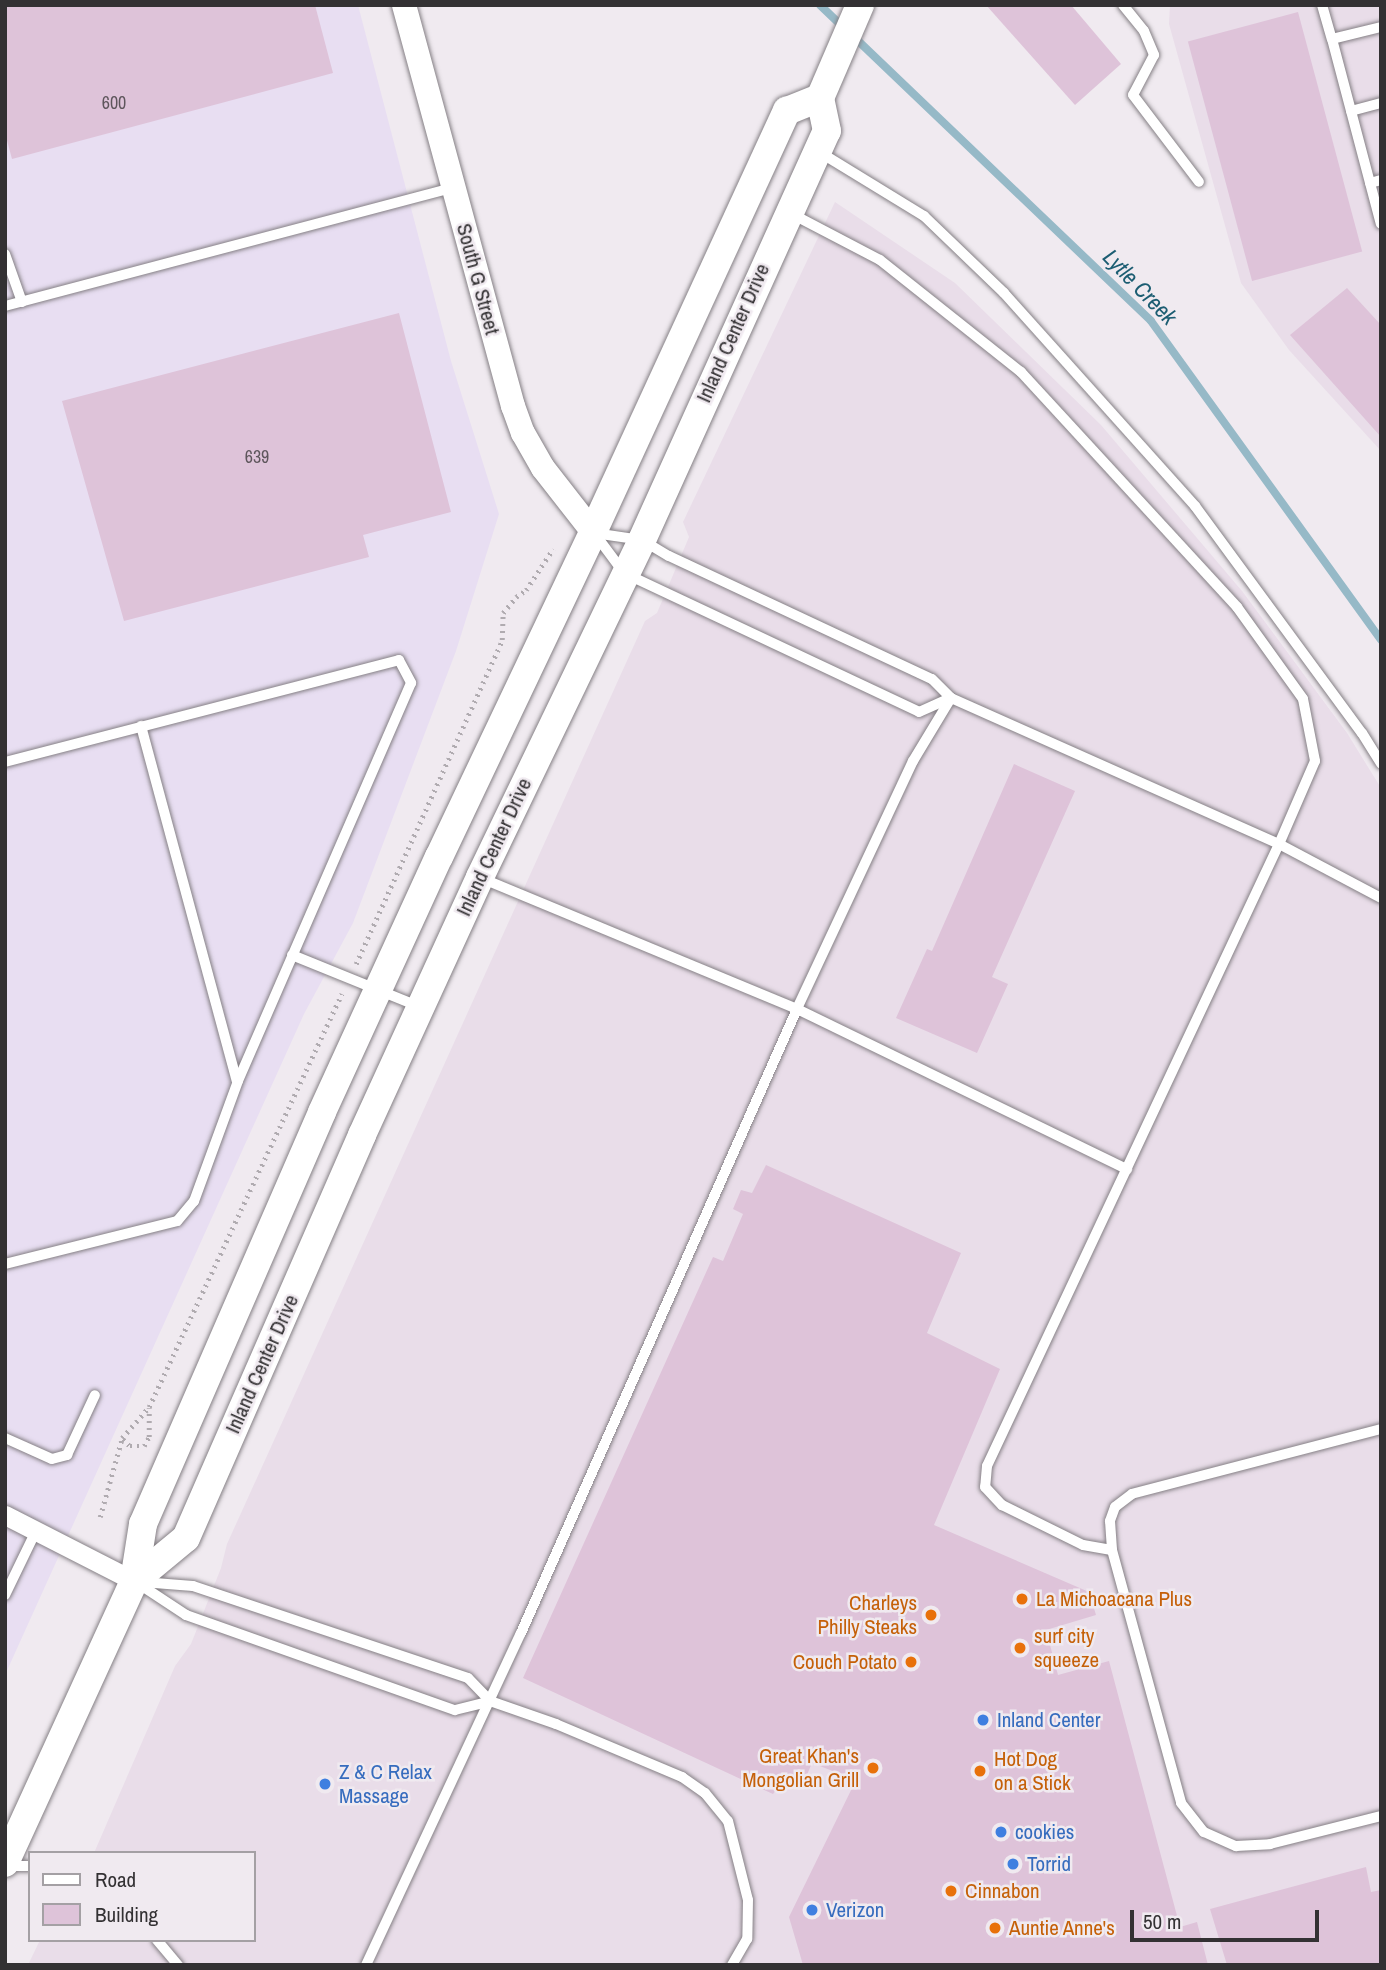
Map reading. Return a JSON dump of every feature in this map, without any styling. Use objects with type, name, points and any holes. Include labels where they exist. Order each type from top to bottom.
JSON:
[{"type":"main road","points":[[820,98],[860,5]]},
{"type":"main road","name":"Inland Center Drive","points":[[5,1865],[134,1581],[143,1524],[379,989],[787,111],[820,98],[827,131],[642,540],[624,573],[420,1008],[186,1538],[134,1581]]},
{"type":"street","name":"South G Street","points":[[404,5],[523,433],[542,468],[593,533]]},
{"type":"street","points":[[5,1515],[134,1581]]},
{"type":"lane","points":[[1123,5],[1144,31],[1154,55],[1133,95],[1199,182]]},
{"type":"lane","points":[[1322,5],[1351,111],[1376,181],[1381,224]]},
{"type":"lane","points":[[1332,39],[1381,27]]},
{"type":"lane","points":[[1351,111],[1381,103]]},
{"type":"lane","points":[[817,151],[924,216],[1004,293],[1195,506],[1362,733],[1381,764]]},
{"type":"lane","points":[[5,306],[453,188]]},
{"type":"lane","points":[[788,213],[880,260],[1021,372],[1237,607],[1303,699],[1315,761],[1279,844],[987,1466],[985,1487],[1002,1505],[1083,1545],[1112,1550]]},
{"type":"lane","points":[[5,254],[22,302]]},
{"type":"lane","points":[[593,533],[642,540],[669,556],[932,679],[951,698],[1279,844],[1381,898]]},
{"type":"lane","points":[[593,533],[624,573],[919,712],[951,698]]},
{"type":"lane","points":[[5,762],[399,660],[411,683],[238,1081],[194,1200],[177,1221],[5,1264]]},
{"type":"lane","points":[[366,1965],[490,1701],[797,1009],[913,761],[951,698]]},
{"type":"lane","points":[[141,726],[238,1081]]},
{"type":"lane","points":[[480,877],[797,1009],[1127,1169]]},
{"type":"lane","points":[[292,955],[420,1008]]},
{"type":"lane","points":[[5,1438],[52,1460],[67,1455],[95,1395]]},
{"type":"lane","points":[[1381,1429],[1132,1494],[1115,1507],[1110,1521],[1112,1550],[1181,1803],[1204,1832],[1236,1846],[1270,1844],[1381,1816]]},
{"type":"lane","points":[[5,1595],[36,1531]]},
{"type":"lane","points":[[134,1581],[186,1615],[455,1710],[490,1701]]},
{"type":"lane","points":[[134,1581],[193,1586],[468,1678],[490,1701],[556,1724],[682,1777],[705,1793],[728,1821],[748,1900],[747,1939],[732,1965]]},
{"type":"lane","points":[[5,1865],[28,1866]]},
{"type":"lane","points":[[159,1942],[178,1965]]},
{"type":"path","points":[[100,1517],[122,1438],[149,1407],[349,979],[502,640],[503,614],[516,597],[526,590],[553,549]]},
{"type":"path","points":[[122,1438],[130,1446],[144,1446],[149,1437],[149,1407]]},
{"type":"shaded area","points":[[5,5],[358,5],[451,361],[499,514],[456,651],[353,923],[304,1014],[5,1675]]},
{"type":"shaded area","points":[[1170,5],[1381,5],[1381,451],[1289,350],[1241,283],[1169,24]]},
{"type":"shaded area","points":[[835,202],[955,283],[1101,425],[1242,591],[1347,733],[1381,788],[1381,1965],[28,1965],[39,1942],[256,1942],[256,1851],[95,1851],[175,1666],[191,1644],[221,1568],[227,1544],[645,621],[657,613],[689,537],[683,522]]},
{"type":"building","points":[[5,5],[315,5],[333,73],[12,159],[5,133]]},
{"type":"building","points":[[986,5],[1071,5],[1121,64],[1075,105]]},
{"type":"building","points":[[1298,12],[1362,252],[1252,281],[1188,42]]},
{"type":"building","points":[[1347,288],[1381,325],[1381,437],[1290,335]]},
{"type":"building","points":[[399,313],[451,512],[363,535],[369,557],[124,621],[62,401]]},
{"type":"building","points":[[1014,764],[1075,791],[992,977],[1008,984],[977,1053],[896,1018],[927,949],[932,951]]},
{"type":"building","points":[[766,1165],[961,1253],[927,1333],[1000,1369],[934,1525],[1089,1592],[1096,1615],[1046,1630],[1058,1675],[1109,1661],[1180,1927],[1197,1922],[1208,1965],[803,1965],[789,1917],[856,1780],[812,1763],[801,1789],[782,1782],[773,1794],[523,1678],[713,1257],[723,1261],[743,1214],[733,1209],[741,1190],[752,1193]]},
{"type":"building","points":[[1366,1867],[1371,1892],[1381,1890],[1381,1965],[1227,1965],[1210,1909]]},
{"type":"waterway","name":"Lytle Creek","points":[[820,5],[843,27]]},
{"type":"waterway","name":"Lytle Creek","points":[[853,36],[1151,321],[1381,640]]},
{"type":"place","name":"La Michoacana Plus","points":[[1022,1599]]},
{"type":"place","name":"Charleys Philly Steaks","points":[[931,1615]]},
{"type":"place","name":"surf city squeeze","points":[[1020,1648]]},
{"type":"place","name":"Couch Potato","points":[[911,1662]]},
{"type":"place","name":"Inland Center","points":[[983,1720]]},
{"type":"place","name":"Great Khan's Mongolian Grill","points":[[873,1768]]},
{"type":"place","name":"Hot Dog on a Stick","points":[[980,1771]]},
{"type":"place","name":"Z & C Relax Massage","points":[[325,1784]]},
{"type":"place","name":"cookies","points":[[1001,1832]]},
{"type":"place","name":"Torrid","points":[[1013,1864]]},
{"type":"place","name":"Cinnabon","points":[[951,1891]]},
{"type":"place","name":"Verizon","points":[[812,1910]]},
{"type":"place","name":"Auntie Anne's","points":[[995,1928]]}]
